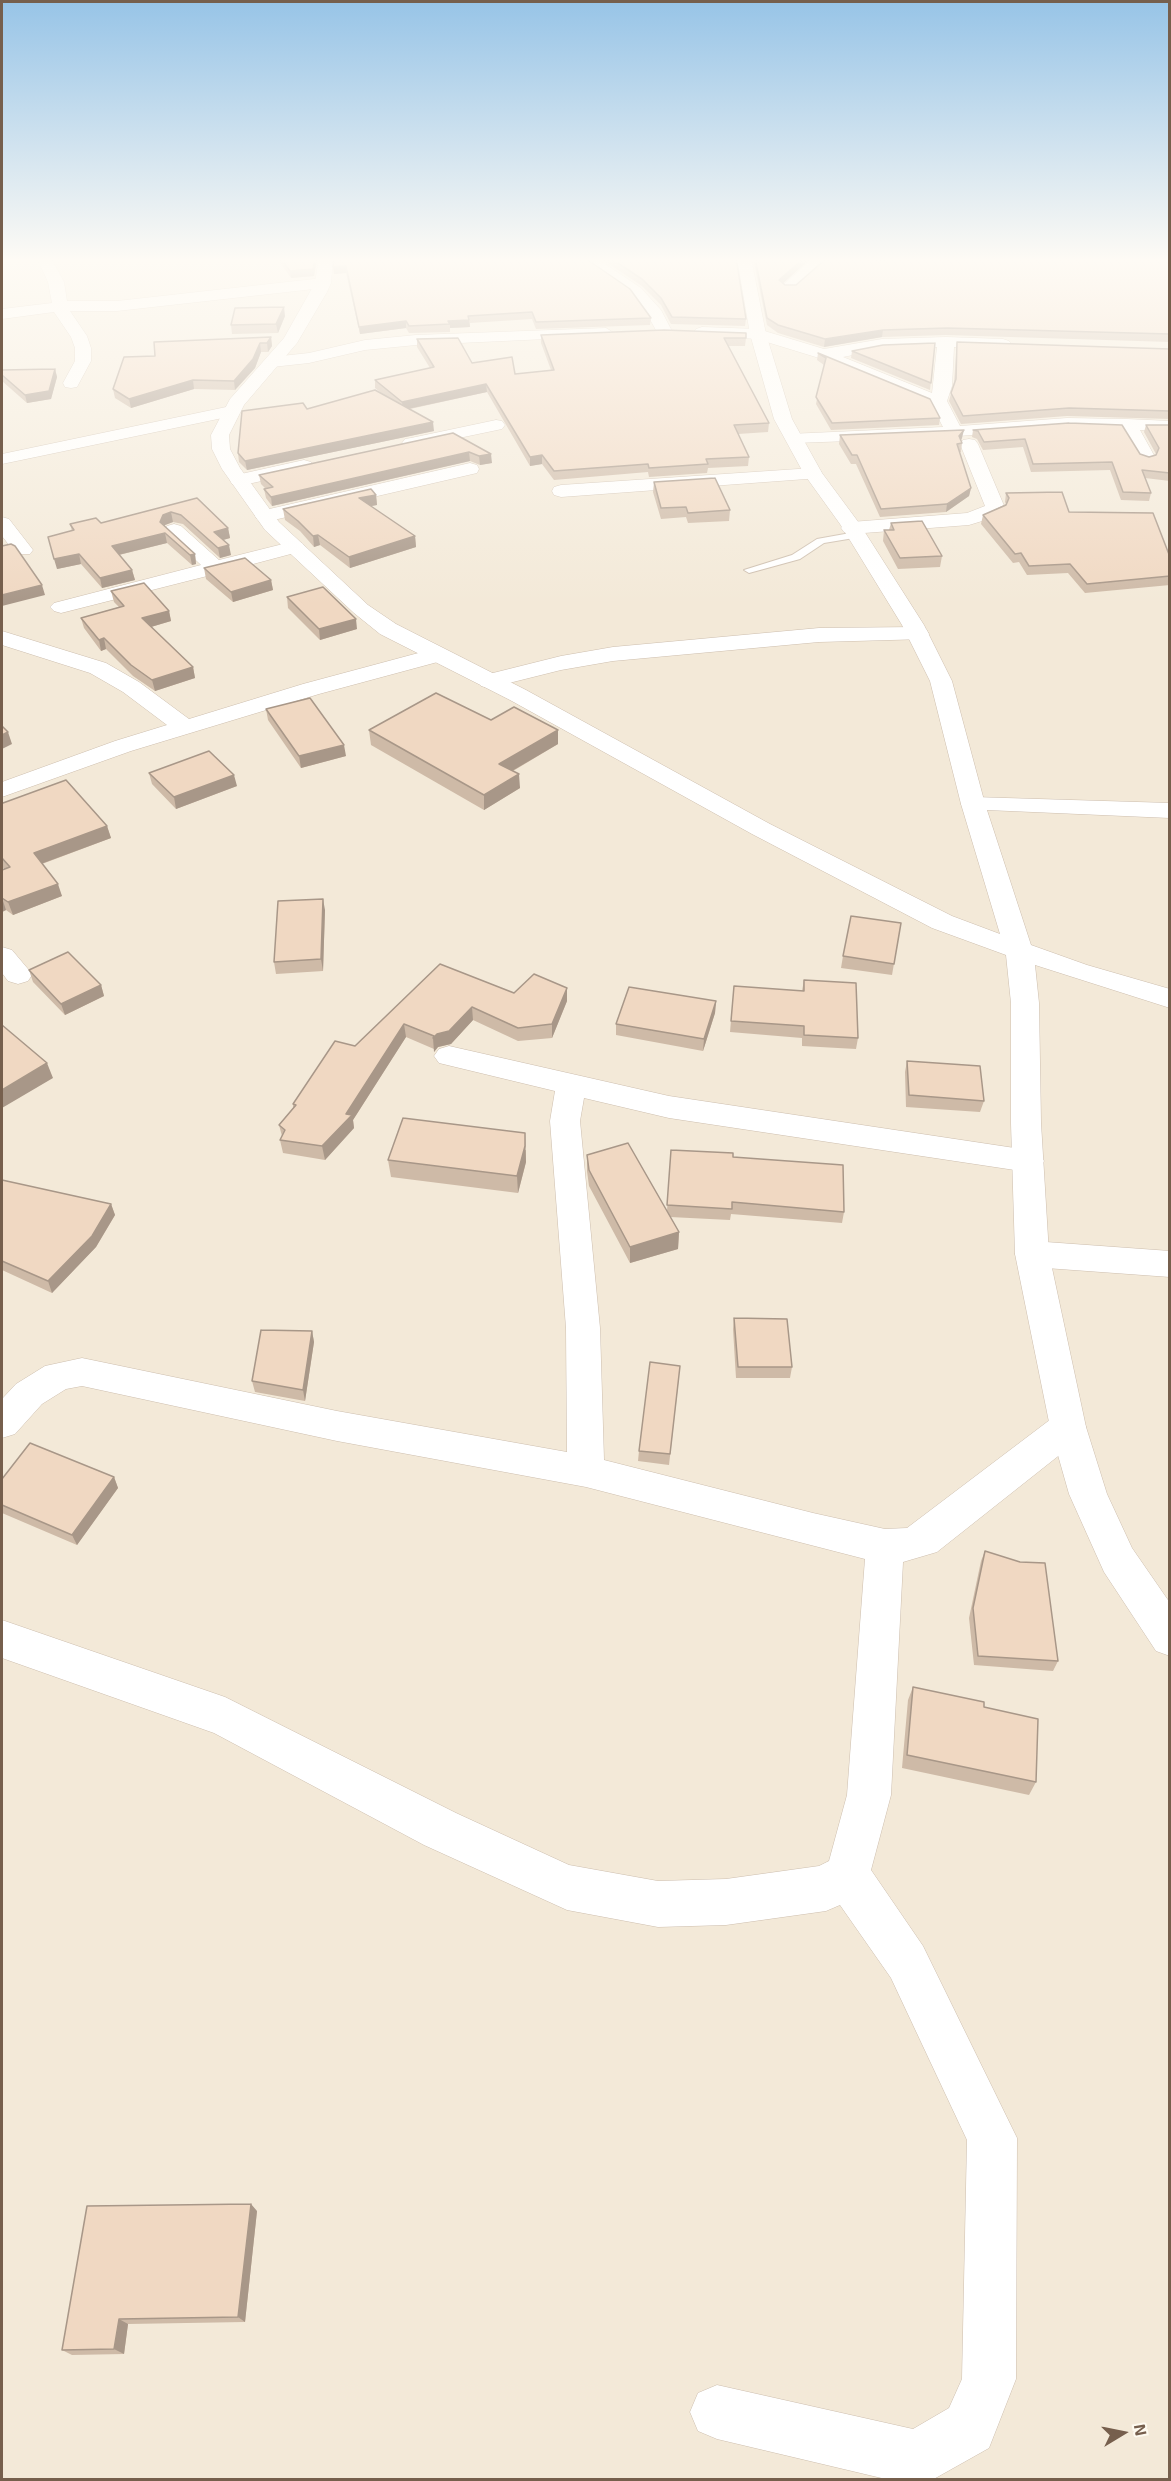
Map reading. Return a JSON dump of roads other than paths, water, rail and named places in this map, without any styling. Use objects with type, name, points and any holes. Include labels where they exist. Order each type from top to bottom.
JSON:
[{"type":"street","points":[[258,374],[231,411],[220,435],[221,449],[239,480],[265,516],[295,548],[361,609],[388,629],[489,681],[761,829],[942,922],[1077,971],[1170,999]]},
{"type":"street","points":[[770,374],[783,419],[813,474],[854,531],[918,634],[941,681],[973,804],[1019,950],[1025,1004],[1032,1254],[1068,1428],[1088,1494],[1118,1560],[1170,1638]]},
{"type":"street","points":[[872,374],[938,400],[954,431]]},
{"type":"street","points":[[938,400],[943,386],[944,374]]},
{"type":"street","points":[[2,459],[231,411]]},
{"type":"street","points":[[795,438],[1067,423],[1170,426]]},
{"type":"street","points":[[1126,424],[1146,457]]},
{"type":"street","points":[[391,447],[496,425]]},
{"type":"street","points":[[854,531],[969,519],[995,508],[969,444]]},
{"type":"street","points":[[239,480],[318,463]]},
{"type":"street","points":[[265,516],[470,469]]},
{"type":"street","points":[[561,491],[813,474]]},
{"type":"street","points":[[2,523],[23,550]]},
{"type":"street","points":[[174,530],[216,568]]},
{"type":"street","points":[[61,607],[295,548]]},
{"type":"street","points":[[489,681],[561,663],[614,654],[829,635],[918,634]]},
{"type":"street","points":[[2,638],[98,668],[131,687],[185,727]]},
{"type":"street","points":[[2,790],[123,746],[437,655]]},
{"type":"street","points":[[973,804],[1170,811]]},
{"type":"street","points":[[449,1056],[669,1107],[1028,1161]]},
{"type":"street","points":[[571,1084],[565,1121],[583,1328],[586,1471]]},
{"type":"street","points":[[1032,1254],[1170,1264]]},
{"type":"street","points":[[2,1423],[29,1394],[58,1376],[82,1372],[337,1426],[586,1471],[813,1530],[885,1546],[907,1545],[923,1540],[1068,1428]]},
{"type":"street","points":[[2,1639],[225,1717],[440,1829],[567,1887],[658,1904],[726,1902],[826,1888],[847,1875],[868,1795],[885,1546]]},
{"type":"street","points":[[717,2412],[917,2458],[969,2428],[989,2379],[992,2139],[907,1962],[847,1875]]},
{"type":"lane","points":[[749,570],[796,557],[821,541],[854,531]]}]
